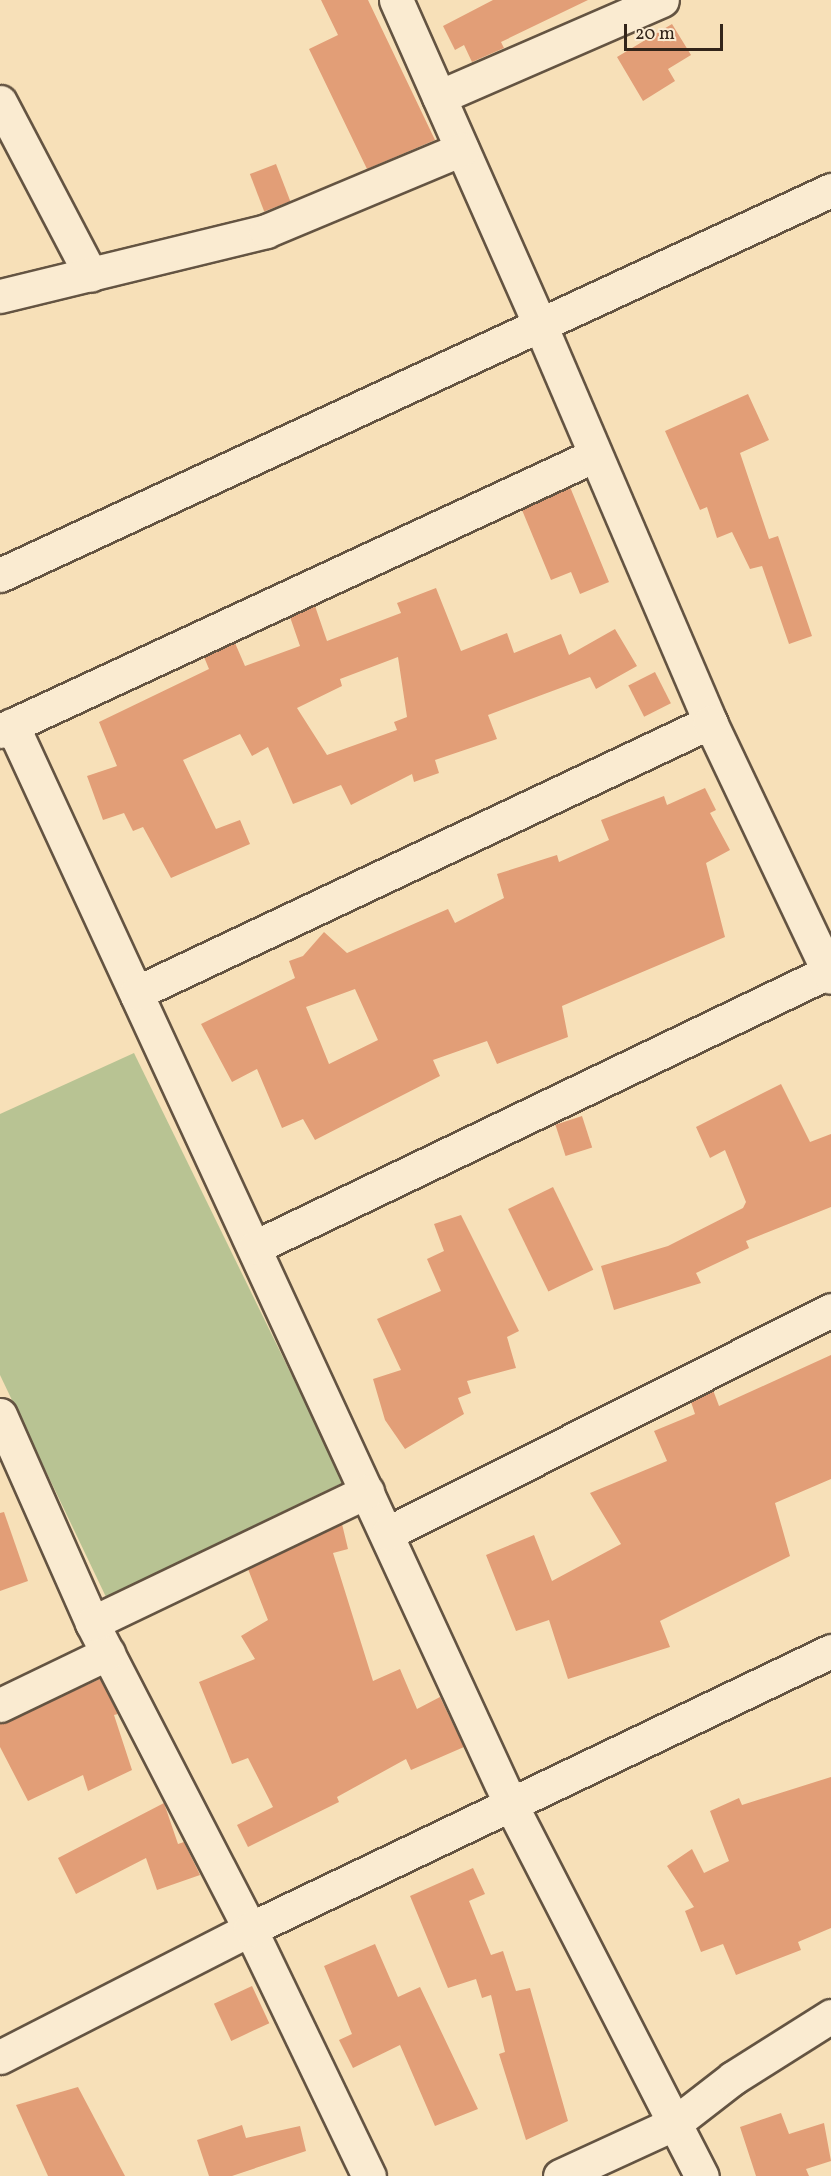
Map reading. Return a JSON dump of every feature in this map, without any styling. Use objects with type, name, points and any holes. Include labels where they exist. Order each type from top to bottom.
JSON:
[{"type":"street","points":[[255,1247],[830,975],[710,722],[541,327],[396,0]]},
{"type":"street","points":[[439,97],[662,0]]},
{"type":"street","points":[[0,102],[91,275]]},
{"type":"street","points":[[0,296],[266,231],[462,149]]},
{"type":"street","points":[[0,575],[541,327],[831,190]]},
{"type":"street","points":[[594,455],[6,728],[136,993],[388,1533],[512,1807],[702,2176]]},
{"type":"street","points":[[136,993],[710,722]]},
{"type":"street","points":[[388,1533],[831,1310]]},
{"type":"street","points":[[0,1415],[92,1623],[250,1929],[369,2176]]},
{"type":"street","points":[[92,1623],[367,1491]]},
{"type":"street","points":[[0,2057],[250,1929],[512,1807],[831,1651]]},
{"type":"street","points":[[0,1705],[108,1653]]},
{"type":"street","points":[[560,2176],[675,2123],[733,2078],[831,2016]]},
{"type":"green space","points":[[134,1053],[344,1482],[106,1597],[0,1375],[0,1114]]},
{"type":"building","points":[[321,0],[368,0],[435,140],[367,169],[309,49],[338,35]]},
{"type":"building","points":[[493,0],[588,0],[501,42],[504,48],[472,62],[464,45],[455,50],[443,26]]},
{"type":"building","points":[[672,24],[691,55],[668,69],[675,81],[643,101],[617,57]]},
{"type":"building","points":[[276,164],[290,201],[264,211],[250,174]]},
{"type":"building","points":[[748,394],[769,440],[740,453],[769,539],[778,536],[812,636],[789,644],[762,566],[750,569],[732,532],[717,538],[707,507],[700,510],[665,431]]},
{"type":"building","points":[[570,487],[609,582],[580,594],[571,572],[551,580],[522,510]]},
{"type":"building","points":[[436,588],[461,651],[507,633],[514,653],[561,634],[569,655],[615,629],[637,666],[596,689],[590,677],[488,715],[497,739],[435,760],[439,773],[414,782],[412,774],[351,805],[341,785],[293,804],[268,747],[252,756],[240,734],[183,760],[216,829],[240,820],[250,844],[171,878],[143,827],[133,831],[124,813],[103,820],[87,776],[117,766],[99,722],[209,669],[204,657],[235,643],[245,666],[300,646],[290,617],[315,606],[327,641],[401,613],[397,603]],"holes":[[[398,657],[407,717],[394,722],[397,730],[327,755],[297,708],[342,686],[340,679]]]},
{"type":"building","points":[[655,672],[671,703],[644,717],[628,686]]},
{"type":"building","points":[[705,788],[716,810],[710,813],[730,850],[706,863],[725,937],[562,1006],[568,1037],[497,1064],[487,1041],[433,1060],[440,1076],[315,1140],[303,1119],[282,1128],[257,1069],[232,1082],[201,1024],[295,978],[289,961],[303,956],[324,932],[347,953],[448,909],[455,923],[504,898],[497,874],[557,855],[559,862],[609,840],[601,820],[664,796],[667,805]],"holes":[[[355,989],[378,1040],[329,1064],[306,1007]]]},
{"type":"building","points":[[781,1084],[810,1142],[831,1134],[831,1207],[746,1241],[749,1248],[696,1273],[701,1283],[614,1310],[601,1266],[668,1246],[743,1208],[746,1202],[725,1150],[710,1158],[696,1127]]},
{"type":"building","points":[[582,1116],[592,1147],[566,1156],[555,1125]]},
{"type":"building","points":[[553,1187],[593,1270],[548,1292],[508,1209]]},
{"type":"building","points":[[461,1215],[519,1331],[507,1337],[516,1368],[467,1381],[471,1393],[458,1398],[464,1414],[405,1449],[385,1420],[373,1379],[401,1370],[377,1319],[441,1291],[427,1259],[444,1251],[434,1224]]},
{"type":"building","points":[[831,1355],[831,1479],[775,1503],[790,1556],[660,1621],[670,1647],[568,1679],[549,1620],[516,1631],[486,1555],[534,1535],[552,1581],[621,1544],[590,1493],[667,1461],[654,1431],[695,1414],[691,1402],[713,1390],[719,1406]]},
{"type":"building","points":[[4,1512],[28,1581],[0,1591],[0,1513]]},
{"type":"building","points":[[342,1524],[348,1549],[333,1553],[373,1681],[400,1669],[417,1709],[440,1697],[464,1747],[411,1770],[406,1759],[337,1797],[339,1802],[248,1847],[237,1825],[273,1807],[248,1758],[232,1764],[199,1682],[255,1659],[241,1636],[268,1620],[248,1569]]},
{"type":"building","points":[[100,1679],[118,1714],[114,1715],[132,1770],[88,1791],[83,1775],[28,1801],[0,1747],[0,1724]]},
{"type":"building","points":[[831,1777],[831,1928],[798,1942],[801,1950],[736,1975],[723,1944],[701,1952],[685,1911],[694,1907],[667,1866],[692,1849],[704,1873],[729,1861],[710,1811],[739,1798],[742,1805]]},
{"type":"building","points":[[164,1803],[178,1844],[184,1842],[200,1875],[157,1890],[146,1858],[76,1894],[58,1858]]},
{"type":"building","points":[[473,1868],[485,1894],[469,1901],[491,1955],[503,1951],[516,1991],[530,1988],[568,2121],[526,2140],[499,2054],[505,2052],[491,1995],[482,1998],[476,1979],[448,1988],[410,1896]]},
{"type":"building","points":[[375,1944],[398,1997],[420,1987],[478,2109],[435,2126],[400,2045],[353,2068],[339,2040],[352,2034],[324,1966]]},
{"type":"building","points":[[252,1986],[269,2023],[231,2041],[214,2004]]},
{"type":"building","points":[[78,2087],[125,2176],[48,2176],[16,2105]]},
{"type":"building","points":[[781,2113],[789,2134],[824,2123],[831,2161],[806,2169],[809,2176],[756,2176],[740,2127]]},
{"type":"building","points":[[242,2125],[246,2138],[300,2126],[306,2151],[232,2176],[209,2176],[197,2140]]}]
